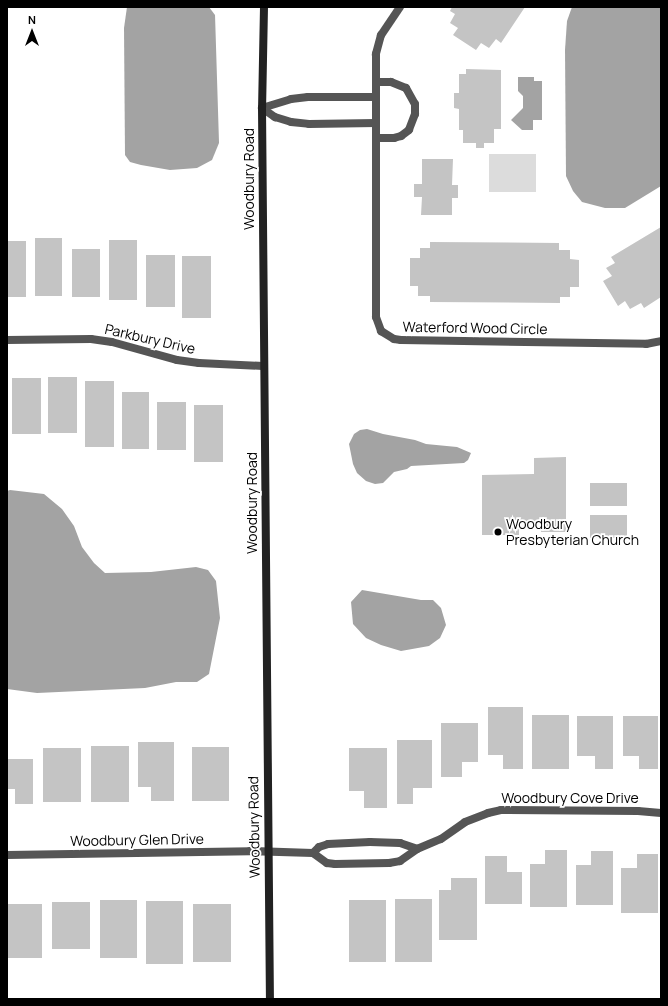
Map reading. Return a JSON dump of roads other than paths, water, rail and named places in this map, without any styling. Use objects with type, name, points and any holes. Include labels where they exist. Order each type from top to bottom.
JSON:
[{"type":"street","name":"Woodbury Road","points":[[264,7],[262,108],[263,366],[267,852],[270,999]]},
{"type":"street","name":"Waterford Wood Circle","points":[[400,7],[380,35],[377,45],[376,317],[378,324],[387,336],[401,340],[646,344],[661,341]]},
{"type":"street","points":[[376,82],[391,82],[406,88],[415,104],[415,114],[409,130],[401,136],[394,138],[376,138]]},
{"type":"street","points":[[262,108],[283,101],[308,96],[376,96]]},
{"type":"street","points":[[262,108],[275,117],[291,122],[309,124],[376,122]]},
{"type":"street","name":"Parkbury Drive","points":[[7,340],[91,339],[120,344],[177,360],[199,363],[263,366]]},
{"type":"street","name":"Woodbury Cove Drive","points":[[267,852],[313,853],[327,863],[371,864],[400,860],[417,849],[441,839],[465,822],[476,817],[501,810],[638,811],[661,813]]},
{"type":"street","name":"Woodbury Cove Drive","points":[[313,853],[319,847],[335,843],[390,842],[417,849]]},
{"type":"street","name":"Woodbury Glen Drive","points":[[7,855],[267,852]]},
{"type":"place","name":"Woodbury Presbyterian Church","points":[[498,532]]}]
